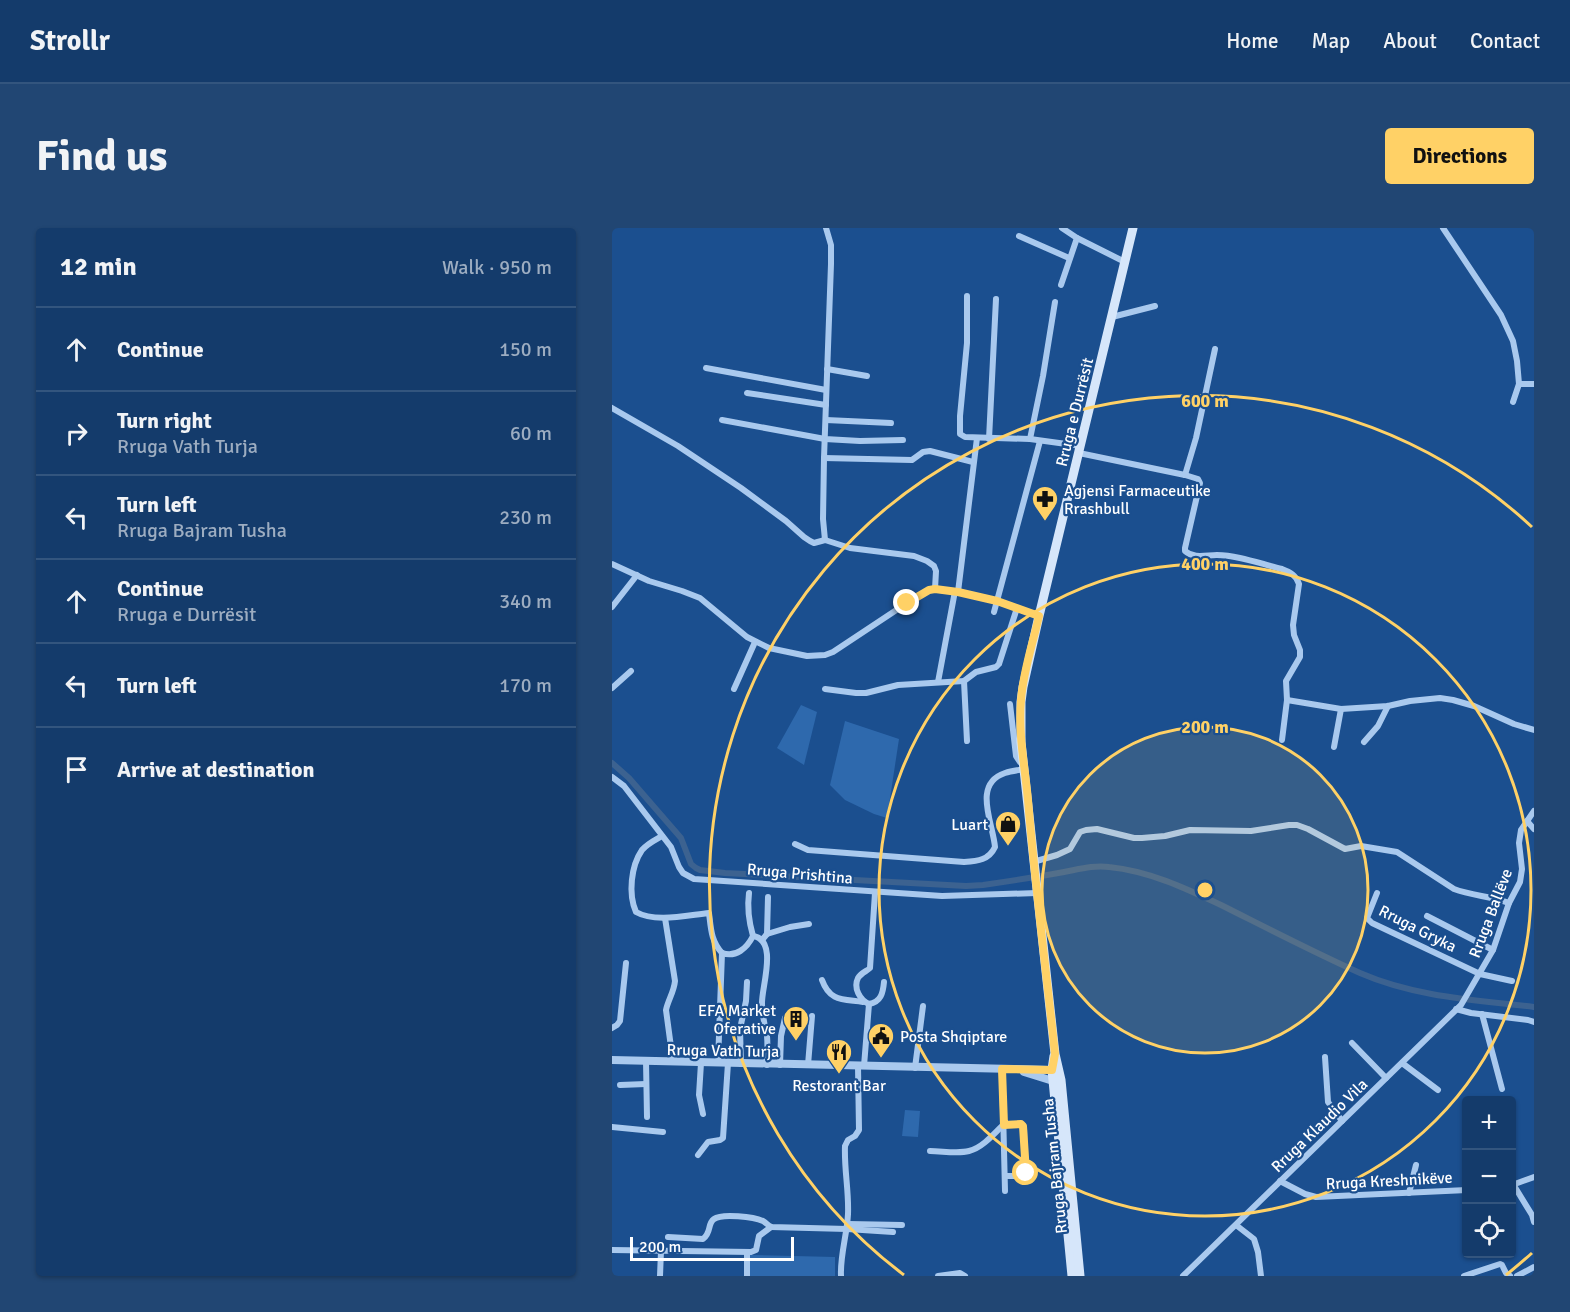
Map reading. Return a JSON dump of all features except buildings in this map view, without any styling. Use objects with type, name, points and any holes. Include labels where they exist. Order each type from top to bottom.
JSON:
[{"type":"main road","name":"Rruga e Durrësit","points":[[1036,890],[1020,718],[1022,694],[1134,228]]},
{"type":"main road","name":"Rruga Bajram Tusha","points":[[1036,890],[1055,1054],[1072,1276]]},
{"type":"main road","name":"Rruga Bajram Tusha","points":[[1056,1076],[1080,1276]]},
{"type":"street","points":[[825,540],[824,458],[831,245],[826,228]]},
{"type":"street","points":[[1062,228],[1125,262]]},
{"type":"street","points":[[1443,228],[1501,315],[1513,341],[1518,384],[1513,402]]},
{"type":"street","points":[[1018,236],[1069,258]]},
{"type":"street","points":[[1061,285],[1077,238]]},
{"type":"street","points":[[967,296],[967,353],[960,434],[965,437],[1040,441],[1198,479],[1200,483],[1185,551],[1188,554],[1202,556],[1218,555],[1237,558],[1282,569],[1297,579],[1299,584],[1293,625],[1300,657],[1286,681],[1287,700],[1282,740]]},
{"type":"street","points":[[989,439],[996,298]]},
{"type":"street","points":[[1030,440],[1055,302]]},
{"type":"street","points":[[1112,317],[1155,306]]},
{"type":"street","points":[[1185,475],[1196,438],[1215,349]]},
{"type":"street","points":[[706,368],[826,390]]},
{"type":"street","points":[[827,369],[867,376]]},
{"type":"street","points":[[1518,384],[1534,384]]},
{"type":"street","points":[[747,393],[826,405]]},
{"type":"street","points":[[612,408],[678,446],[732,482],[814,543],[825,540],[850,548],[914,556],[927,561],[934,566],[936,571],[935,589]]},
{"type":"street","points":[[722,420],[825,439],[903,440]]},
{"type":"street","points":[[826,420],[891,423]]},
{"type":"street","points":[[938,682],[956,592],[977,438]]},
{"type":"street","points":[[994,612],[1040,441]]},
{"type":"street","points":[[824,458],[912,460],[923,452],[930,451],[974,462]]},
{"type":"street","points":[[612,564],[649,581],[700,598],[755,642],[769,648],[807,656],[825,655],[845,645],[929,590],[956,592],[997,601],[1039,616]]},
{"type":"street","points":[[612,607],[637,575]]},
{"type":"street","points":[[825,689],[866,693],[898,685],[964,681],[976,672],[996,667],[999,664],[1017,608]]},
{"type":"street","points":[[734,689],[755,642]]},
{"type":"street","points":[[612,688],[631,670]]},
{"type":"street","points":[[964,681],[967,741]]},
{"type":"street","points":[[1287,700],[1341,709],[1388,706],[1426,699],[1453,700],[1534,730]]},
{"type":"street","points":[[795,844],[808,850],[964,862],[984,859],[993,852],[995,847],[986,797],[989,787],[1004,773],[1024,767],[1016,756],[1010,704]]},
{"type":"street","points":[[1364,742],[1378,726],[1388,706]]},
{"type":"street","points":[[1334,747],[1341,709]]},
{"type":"street","name":"Rruga Prishtina","points":[[612,777],[624,786],[671,847],[683,873],[694,879],[942,896],[1036,890]]},
{"type":"street","name":"Rruga Ballëve","points":[[1470,990],[1493,950],[1521,876],[1519,843],[1521,830],[1534,811]]},
{"type":"street","points":[[1527,821],[1534,829]]},
{"type":"street","points":[[1034,863],[1070,849],[1080,832],[1086,830],[1097,829],[1142,838],[1165,836],[1190,830],[1251,831],[1297,825],[1345,849],[1361,846],[1397,852],[1454,889],[1509,903]]},
{"type":"street","points":[[662,836],[649,843],[635,867],[631,898],[636,912],[641,915],[665,918],[709,913],[711,936],[722,953],[730,955],[737,953],[748,944],[753,936],[749,922],[749,893]]},
{"type":"street","points":[[841,1276],[847,1227],[845,1151],[848,1140],[859,1130],[866,1003],[859,995],[857,983],[859,976],[870,968],[875,893]]},
{"type":"street","name":"Rruga Gryka","points":[[1377,893],[1368,915],[1369,921],[1480,974]]},
{"type":"street","points":[[767,934],[768,897]]},
{"type":"street","points":[[1427,916],[1493,950]]},
{"type":"street","points":[[665,918],[675,981],[666,1011],[673,1062]]},
{"type":"street","points":[[762,940],[767,934],[809,924]]},
{"type":"street","points":[[753,936],[762,940],[767,951],[765,988],[761,1001],[767,1038],[767,1065]]},
{"type":"street","points":[[718,1063],[722,953]]},
{"type":"street","points":[[612,1029],[620,1021],[626,963]]},
{"type":"street","points":[[1480,974],[1512,981]]},
{"type":"street","points":[[822,980],[830,995],[866,1003],[873,1003],[881,997],[884,982]]},
{"type":"street","points":[[741,1064],[740,1029],[746,1001],[747,982]]},
{"type":"street","name":"Rruga Klaudio Vila","points":[[1183,1276],[1402,1063],[1458,1007],[1470,990]]},
{"type":"street","points":[[915,1068],[923,1006]]},
{"type":"street","points":[[1458,1007],[1472,1014],[1534,1022]]},
{"type":"street","points":[[1482,1014],[1502,1089]]},
{"type":"street","points":[[808,1065],[812,1016]]},
{"type":"street","points":[[780,1065],[781,1036],[785,1018]]},
{"type":"street","points":[[1352,1043],[1386,1078]]},
{"type":"street","points":[[1325,1057],[1328,1102],[1342,1121]]},
{"type":"street","name":"Rruga Vath Turja","points":[[612,1060],[1014,1069],[1056,1076]]},
{"type":"street","points":[[646,1061],[647,1117]]},
{"type":"street","points":[[701,1063],[699,1095],[703,1114]]},
{"type":"street","points":[[698,1155],[708,1142],[723,1138],[729,1063]]},
{"type":"street","points":[[1402,1063],[1438,1090]]},
{"type":"street","points":[[1002,1069],[1005,1191]]},
{"type":"street","points":[[620,1084],[646,1084]]},
{"type":"street","points":[[930,1152],[968,1151],[991,1137],[1004,1125],[1021,1124],[1026,1173],[1024,1176],[1005,1176]]},
{"type":"street","points":[[612,1126],[663,1132]]},
{"type":"street","points":[[1409,1192],[1416,1165]]},
{"type":"street","points":[[1516,1183],[1534,1178]]},
{"type":"street","name":"Rruga Kreshnikëve","points":[[1280,1181],[1316,1197],[1462,1190]]},
{"type":"street","points":[[1516,1190],[1534,1222]]},
{"type":"street","points":[[668,1237],[703,1239],[710,1232],[712,1220],[718,1216],[746,1216],[763,1221],[771,1227],[902,1225]]},
{"type":"street","points":[[1236,1225],[1254,1239],[1261,1276]]},
{"type":"street","points":[[612,1250],[754,1252],[759,1236],[771,1227]]},
{"type":"street","points":[[847,1227],[892,1233]]},
{"type":"street","points":[[660,1276],[661,1251]]},
{"type":"street","points":[[747,1252],[747,1276]]},
{"type":"street","points":[[1464,1276],[1500,1264],[1510,1276]]},
{"type":"street","points":[[1517,1276],[1534,1267]]},
{"type":"street","points":[[938,1276],[960,1273],[965,1276]]},
{"type":"shaded area","points":[[801,705],[817,712],[804,765],[777,748]]},
{"type":"shaded area","points":[[845,721],[899,739],[887,818],[845,800],[830,785]]},
{"type":"shaded area","points":[[905,1110],[920,1111],[918,1137],[902,1136]]},
{"type":"shaded area","points":[[750,1255],[835,1257],[835,1276],[750,1276]]},
{"type":"waterway","points":[[612,763],[629,778],[681,838],[691,864],[700,870],[966,886],[1092,867],[1124,869],[1153,876],[1194,892],[1325,957],[1381,981],[1446,996],[1534,1007]]},
{"type":"place","name":"Agjensi Farmaceutike Rrashbull","points":[[1045,522]]},
{"type":"place","name":"Luart","points":[[1008,847]]},
{"type":"place","name":"EFA Market Oferative","points":[[796,1042]]},
{"type":"place","name":"Posta Shqiptare","points":[[881,1059]]},
{"type":"place","name":"Restorant Bar","points":[[839,1075]]},
{"type":"route","points":[[907,603],[935,589],[997,601],[1039,616],[1023,687],[1020,718],[1055,1054],[1052,1070],[1002,1069],[1004,1125],[1021,1124],[1023,1126],[1026,1173]]}]
